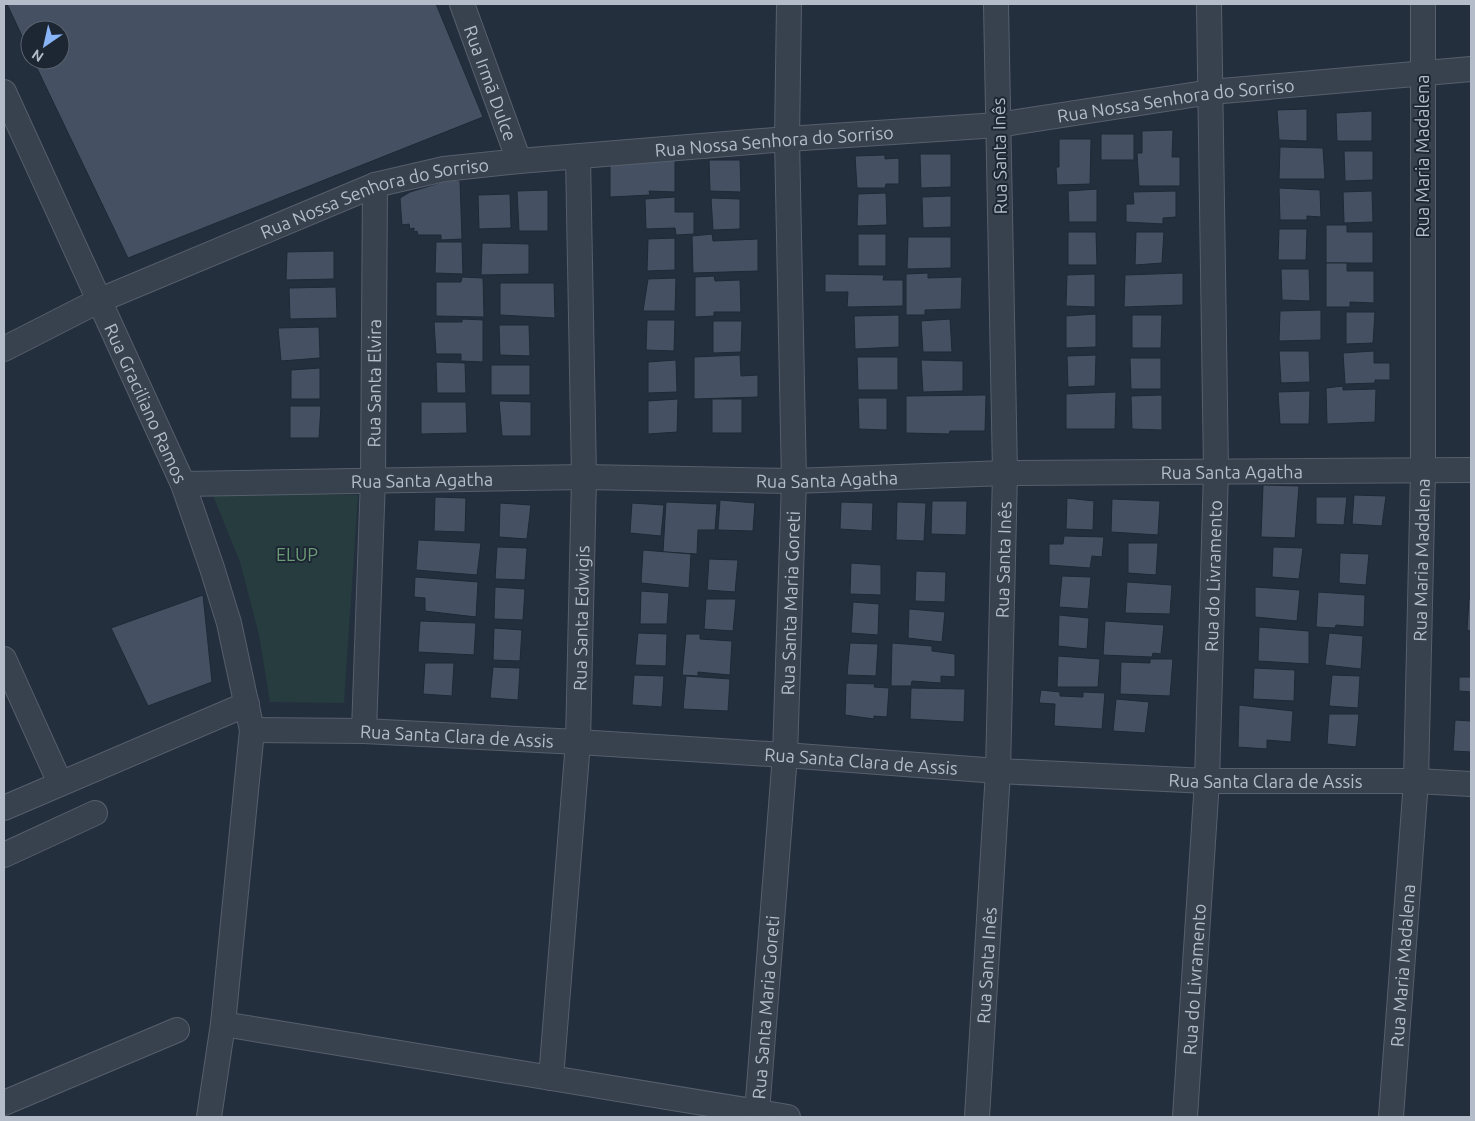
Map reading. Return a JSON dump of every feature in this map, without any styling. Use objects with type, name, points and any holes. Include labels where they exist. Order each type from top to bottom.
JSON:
[{"type":"street","name":"Rua Irmã Dulce","points":[[462,4],[519,161]]},
{"type":"street","name":"Rua Santa Maria Goreti","points":[[757,1112],[785,755],[794,481],[787,139],[789,4]]},
{"type":"street","name":"Rua Santa Inês","points":[[977,1117],[998,771],[1005,472],[996,4]]},
{"type":"street","name":"Rua do Livramento","points":[[1185,1117],[1207,782],[1216,471],[1209,4]]},
{"type":"street","name":"Rua Maria Madalena","points":[[1392,1117],[1416,781],[1423,471],[1423,4]]},
{"type":"street","name":"Rua Nossa Senhora do Sorriso","points":[[4,349],[98,301],[375,185],[444,169],[787,139],[998,125],[1211,92],[1471,69]]},
{"type":"street","name":"Rua Graciliano Ramos","points":[[4,92],[183,484],[226,614],[247,704],[252,730],[223,1024],[210,1117]]},
{"type":"street","name":"Rua Santa Edwigis","points":[[551,1078],[578,742],[584,477],[578,157]]},
{"type":"street","name":"Rua Santa Elvira","points":[[364,731],[373,479],[375,185]]},
{"type":"street","name":"Rua Santa Agatha","points":[[183,484],[373,479],[584,477],[794,481],[1005,472],[1471,470]]},
{"type":"street","points":[[4,659],[60,784]]},
{"type":"street","points":[[4,808],[247,704]]},
{"type":"street","name":"Rua Santa Clara de Assis","points":[[252,730],[364,731],[578,742],[998,771],[1207,782],[1416,781],[1471,784]]},
{"type":"street","points":[[4,854],[95,813]]},
{"type":"street","points":[[223,1024],[788,1117]]},
{"type":"street","points":[[4,1103],[177,1030]]},
{"type":"green space","name":"ELUP","points":[[212,493],[358,495],[344,703],[270,702],[259,635],[240,562]]},
{"type":"building","points":[[7,4],[436,4],[483,117],[128,258],[38,70],[70,70],[70,20],[20,20],[20,32]]},
{"type":"building","points":[[1307,109],[1307,141],[1279,140],[1277,110]]},
{"type":"building","points":[[1372,111],[1372,141],[1337,141],[1336,113]]},
{"type":"building","points":[[1173,130],[1172,157],[1180,157],[1180,186],[1139,186],[1137,153],[1142,153],[1142,131]]},
{"type":"building","points":[[1101,134],[1134,134],[1134,160],[1101,160]]},
{"type":"building","points":[[1059,139],[1091,139],[1090,184],[1057,185],[1056,167],[1059,167]]},
{"type":"building","points":[[1280,147],[1323,148],[1325,179],[1279,179]]},
{"type":"building","points":[[1344,151],[1373,151],[1373,180],[1345,181]]},
{"type":"building","points":[[920,154],[951,154],[951,187],[921,188]]},
{"type":"building","points":[[885,155],[885,159],[899,158],[899,184],[886,184],[885,188],[857,188],[855,156]]},
{"type":"building","points":[[610,159],[675,159],[675,192],[649,191],[650,195],[610,197]]},
{"type":"building","points":[[709,160],[740,160],[741,192],[710,191]]},
{"type":"building","points":[[452,179],[460,181],[462,239],[441,240],[441,235],[418,235],[417,231],[414,232],[414,228],[410,229],[409,224],[402,225],[400,198],[410,192]]},
{"type":"building","points":[[1279,188],[1320,190],[1321,217],[1307,216],[1307,220],[1280,220]]},
{"type":"building","points":[[1097,189],[1097,222],[1069,222],[1068,191]]},
{"type":"building","points":[[548,190],[548,231],[519,231],[517,191]]},
{"type":"building","points":[[1176,191],[1176,217],[1163,218],[1163,224],[1126,222],[1126,204],[1134,204],[1133,192]]},
{"type":"building","points":[[1372,191],[1373,222],[1344,223],[1343,192]]},
{"type":"building","points":[[886,193],[887,225],[857,226],[858,194]]},
{"type":"building","points":[[510,194],[511,228],[479,229],[478,195]]},
{"type":"building","points":[[951,196],[951,227],[923,228],[922,197]]},
{"type":"building","points":[[675,197],[675,212],[694,212],[694,234],[676,235],[675,228],[646,229],[645,199]]},
{"type":"building","points":[[711,198],[740,199],[740,229],[713,230]]},
{"type":"building","points":[[1326,225],[1347,225],[1347,232],[1373,232],[1373,263],[1326,263]]},
{"type":"building","points":[[1279,229],[1307,229],[1306,260],[1278,260]]},
{"type":"building","points":[[1068,232],[1096,232],[1097,265],[1068,265]]},
{"type":"building","points":[[1136,232],[1164,232],[1162,263],[1135,265]]},
{"type":"building","points":[[712,234],[713,241],[758,239],[758,271],[693,273],[692,236]]},
{"type":"building","points":[[858,234],[886,234],[886,266],[858,266]]},
{"type":"building","points":[[908,237],[951,237],[951,268],[907,269]]},
{"type":"building","points":[[675,238],[675,270],[647,271],[648,239]]},
{"type":"building","points":[[436,242],[462,242],[463,274],[435,273]]},
{"type":"building","points":[[482,243],[529,244],[529,274],[481,275]]},
{"type":"building","points":[[334,251],[334,279],[286,280],[287,252]]},
{"type":"building","points":[[1326,263],[1347,263],[1347,271],[1374,271],[1374,303],[1350,302],[1350,307],[1326,307]]},
{"type":"building","points":[[1281,269],[1309,269],[1310,301],[1282,300]]},
{"type":"building","points":[[928,273],[928,278],[962,277],[961,309],[925,310],[925,315],[906,315],[906,274]]},
{"type":"building","points":[[1183,273],[1183,305],[1124,307],[1125,275]]},
{"type":"building","points":[[825,274],[884,275],[883,280],[903,280],[903,306],[847,307],[848,292],[825,292]]},
{"type":"building","points":[[1095,274],[1095,307],[1066,306],[1067,275]]},
{"type":"building","points":[[714,276],[715,281],[740,280],[741,312],[714,312],[714,316],[695,317],[695,277]]},
{"type":"building","points":[[462,277],[483,278],[484,317],[436,316],[436,282],[461,282]]},
{"type":"building","points":[[676,278],[675,311],[643,311],[648,279]]},
{"type":"building","points":[[500,283],[554,283],[555,318],[500,315]]},
{"type":"building","points":[[336,287],[337,318],[290,319],[289,288]]},
{"type":"building","points":[[1321,310],[1321,340],[1279,341],[1280,311]]},
{"type":"building","points":[[1346,312],[1375,312],[1373,343],[1346,344]]},
{"type":"building","points":[[1096,314],[1096,347],[1066,348],[1066,316]]},
{"type":"building","points":[[899,315],[899,347],[855,349],[854,316]]},
{"type":"building","points":[[1132,315],[1162,315],[1161,348],[1132,348]]},
{"type":"building","points":[[462,319],[483,320],[483,362],[461,361],[461,354],[436,354],[434,322],[462,322]]},
{"type":"building","points":[[950,319],[952,352],[923,352],[921,321]]},
{"type":"building","points":[[647,320],[675,320],[674,351],[646,350]]},
{"type":"building","points":[[713,321],[742,321],[741,352],[713,353]]},
{"type":"building","points":[[499,325],[529,325],[530,356],[500,355]]},
{"type":"building","points":[[319,327],[320,358],[281,361],[278,328]]},
{"type":"building","points":[[1279,351],[1309,351],[1310,382],[1281,383]]},
{"type":"building","points":[[1374,351],[1374,363],[1390,363],[1390,380],[1375,380],[1375,383],[1345,384],[1343,353]]},
{"type":"building","points":[[740,355],[741,376],[758,375],[758,397],[694,399],[694,357]]},
{"type":"building","points":[[1096,355],[1095,386],[1068,387],[1067,356]]},
{"type":"building","points":[[857,357],[898,357],[898,390],[858,390]]},
{"type":"building","points":[[1130,358],[1161,358],[1161,389],[1131,389]]},
{"type":"building","points":[[676,360],[677,392],[648,393],[648,362]]},
{"type":"building","points":[[921,360],[963,361],[963,391],[923,392]]},
{"type":"building","points":[[436,362],[465,363],[466,393],[437,393]]},
{"type":"building","points":[[491,365],[530,365],[530,395],[491,395]]},
{"type":"building","points":[[320,368],[320,399],[291,399],[291,370]]},
{"type":"building","points":[[1343,386],[1343,390],[1376,389],[1375,422],[1327,424],[1326,388]]},
{"type":"building","points":[[1310,391],[1309,424],[1280,424],[1278,392]]},
{"type":"building","points":[[1116,392],[1115,429],[1066,429],[1066,394]]},
{"type":"building","points":[[986,395],[985,431],[950,431],[949,434],[906,433],[906,396]]},
{"type":"building","points":[[1162,395],[1162,430],[1132,429],[1131,396]]},
{"type":"building","points":[[858,398],[887,398],[887,430],[859,429]]},
{"type":"building","points":[[678,399],[677,432],[648,434],[648,401]]},
{"type":"building","points":[[712,399],[742,399],[742,433],[712,433]]},
{"type":"building","points":[[499,401],[531,402],[531,436],[502,436]]},
{"type":"building","points":[[421,402],[466,402],[467,433],[421,434]]},
{"type":"building","points":[[290,406],[321,406],[319,438],[290,438]]},
{"type":"building","points":[[1263,485],[1299,486],[1295,538],[1261,537]]},
{"type":"building","points":[[1354,495],[1386,496],[1382,526],[1352,524]]},
{"type":"building","points":[[435,497],[466,498],[465,532],[434,531]]},
{"type":"building","points":[[1316,497],[1347,497],[1344,525],[1316,524]]},
{"type":"building","points":[[1067,498],[1094,501],[1093,530],[1066,529]]},
{"type":"building","points":[[1112,499],[1160,501],[1158,535],[1111,532]]},
{"type":"building","points":[[720,500],[755,503],[753,531],[718,530]]},
{"type":"building","points":[[932,501],[967,501],[966,535],[931,534]]},
{"type":"building","points":[[666,502],[717,504],[715,530],[698,530],[697,554],[663,552]]},
{"type":"building","points":[[841,502],[873,503],[872,531],[840,529]]},
{"type":"building","points":[[897,502],[926,503],[924,541],[896,540]]},
{"type":"building","points":[[500,503],[531,505],[527,539],[499,537]]},
{"type":"building","points":[[632,503],[664,505],[661,536],[630,533]]},
{"type":"building","points":[[1064,536],[1104,537],[1102,557],[1092,556],[1090,568],[1049,565],[1049,544],[1063,544]]},
{"type":"building","points":[[418,540],[481,543],[477,575],[416,570]]},
{"type":"building","points":[[1128,543],[1158,543],[1156,575],[1128,573]]},
{"type":"building","points":[[497,547],[527,548],[525,580],[495,579]]},
{"type":"building","points":[[1273,547],[1303,548],[1299,579],[1272,577]]},
{"type":"building","points":[[643,550],[691,554],[689,588],[641,583]]},
{"type":"building","points":[[1340,553],[1369,554],[1366,585],[1339,583]]},
{"type":"building","points":[[709,559],[738,560],[735,592],[707,590]]},
{"type":"building","points":[[851,563],[881,565],[881,595],[850,594]]},
{"type":"building","points":[[916,571],[946,572],[945,602],[915,601]]},
{"type":"building","points":[[1062,576],[1091,577],[1088,609],[1059,607]]},
{"type":"building","points":[[415,577],[478,582],[476,617],[425,611],[425,598],[414,597]]},
{"type":"building","points":[[1127,582],[1172,585],[1170,614],[1125,613]]},
{"type":"building","points":[[495,587],[525,589],[523,620],[494,619]]},
{"type":"building","points":[[1255,587],[1300,590],[1297,621],[1255,617]]},
{"type":"building","points":[[641,591],[669,593],[667,624],[640,624]]},
{"type":"building","points":[[1318,592],[1365,595],[1364,627],[1336,625],[1335,628],[1316,627]]},
{"type":"building","points":[[203,595],[212,682],[148,706],[111,628]]},
{"type":"building","points":[[706,599],[736,599],[733,631],[704,629]]},
{"type":"building","points":[[1469,599],[1471,600],[1471,631],[1467,630]]},
{"type":"building","points":[[853,602],[879,604],[878,635],[851,633]]},
{"type":"building","points":[[909,609],[945,612],[942,642],[908,638]]},
{"type":"building","points":[[1059,615],[1089,618],[1087,649],[1058,646]]},
{"type":"building","points":[[420,621],[476,623],[474,655],[418,652]]},
{"type":"building","points":[[1105,621],[1164,625],[1161,654],[1153,653],[1152,657],[1103,655]]},
{"type":"building","points":[[1259,627],[1309,631],[1309,664],[1258,661]]},
{"type":"building","points":[[494,628],[522,630],[520,661],[493,660]]},
{"type":"building","points":[[638,633],[667,634],[666,666],[635,665]]},
{"type":"building","points":[[1329,633],[1363,636],[1361,669],[1325,665]]},
{"type":"building","points":[[686,634],[700,634],[700,639],[732,641],[730,675],[698,672],[698,676],[682,675]]},
{"type":"building","points":[[850,643],[878,644],[876,676],[847,675]]},
{"type":"building","points":[[892,643],[932,646],[932,651],[955,654],[955,677],[941,676],[941,683],[912,681],[911,686],[891,686]]},
{"type":"building","points":[[1058,656],[1100,659],[1098,687],[1057,687]]},
{"type":"building","points":[[1150,659],[1173,659],[1170,696],[1120,694],[1121,662],[1150,663]]},
{"type":"building","points":[[425,663],[454,663],[452,696],[423,694]]},
{"type":"building","points":[[493,667],[520,668],[518,700],[490,698]]},
{"type":"building","points":[[1254,668],[1295,670],[1294,701],[1253,699]]},
{"type":"building","points":[[634,675],[664,676],[662,707],[632,705]]},
{"type":"building","points":[[1332,675],[1360,676],[1358,708],[1329,706]]},
{"type":"building","points":[[686,676],[730,679],[728,711],[683,709]]},
{"type":"building","points":[[1459,677],[1471,677],[1471,692],[1459,691]]},
{"type":"building","points":[[846,683],[875,684],[874,687],[889,688],[887,717],[874,716],[874,719],[845,715]]},
{"type":"building","points":[[911,688],[965,689],[964,722],[910,719]]},
{"type":"building","points":[[1041,690],[1060,692],[1060,696],[1083,697],[1083,692],[1105,693],[1102,729],[1054,726],[1055,704],[1039,703]]},
{"type":"building","points":[[1116,699],[1149,702],[1145,733],[1113,731]]},
{"type":"building","points":[[1239,705],[1293,711],[1291,742],[1267,740],[1267,749],[1238,747]]},
{"type":"building","points":[[1329,714],[1359,714],[1356,747],[1327,744]]},
{"type":"building","points":[[1455,720],[1471,721],[1471,752],[1453,751]]}]
